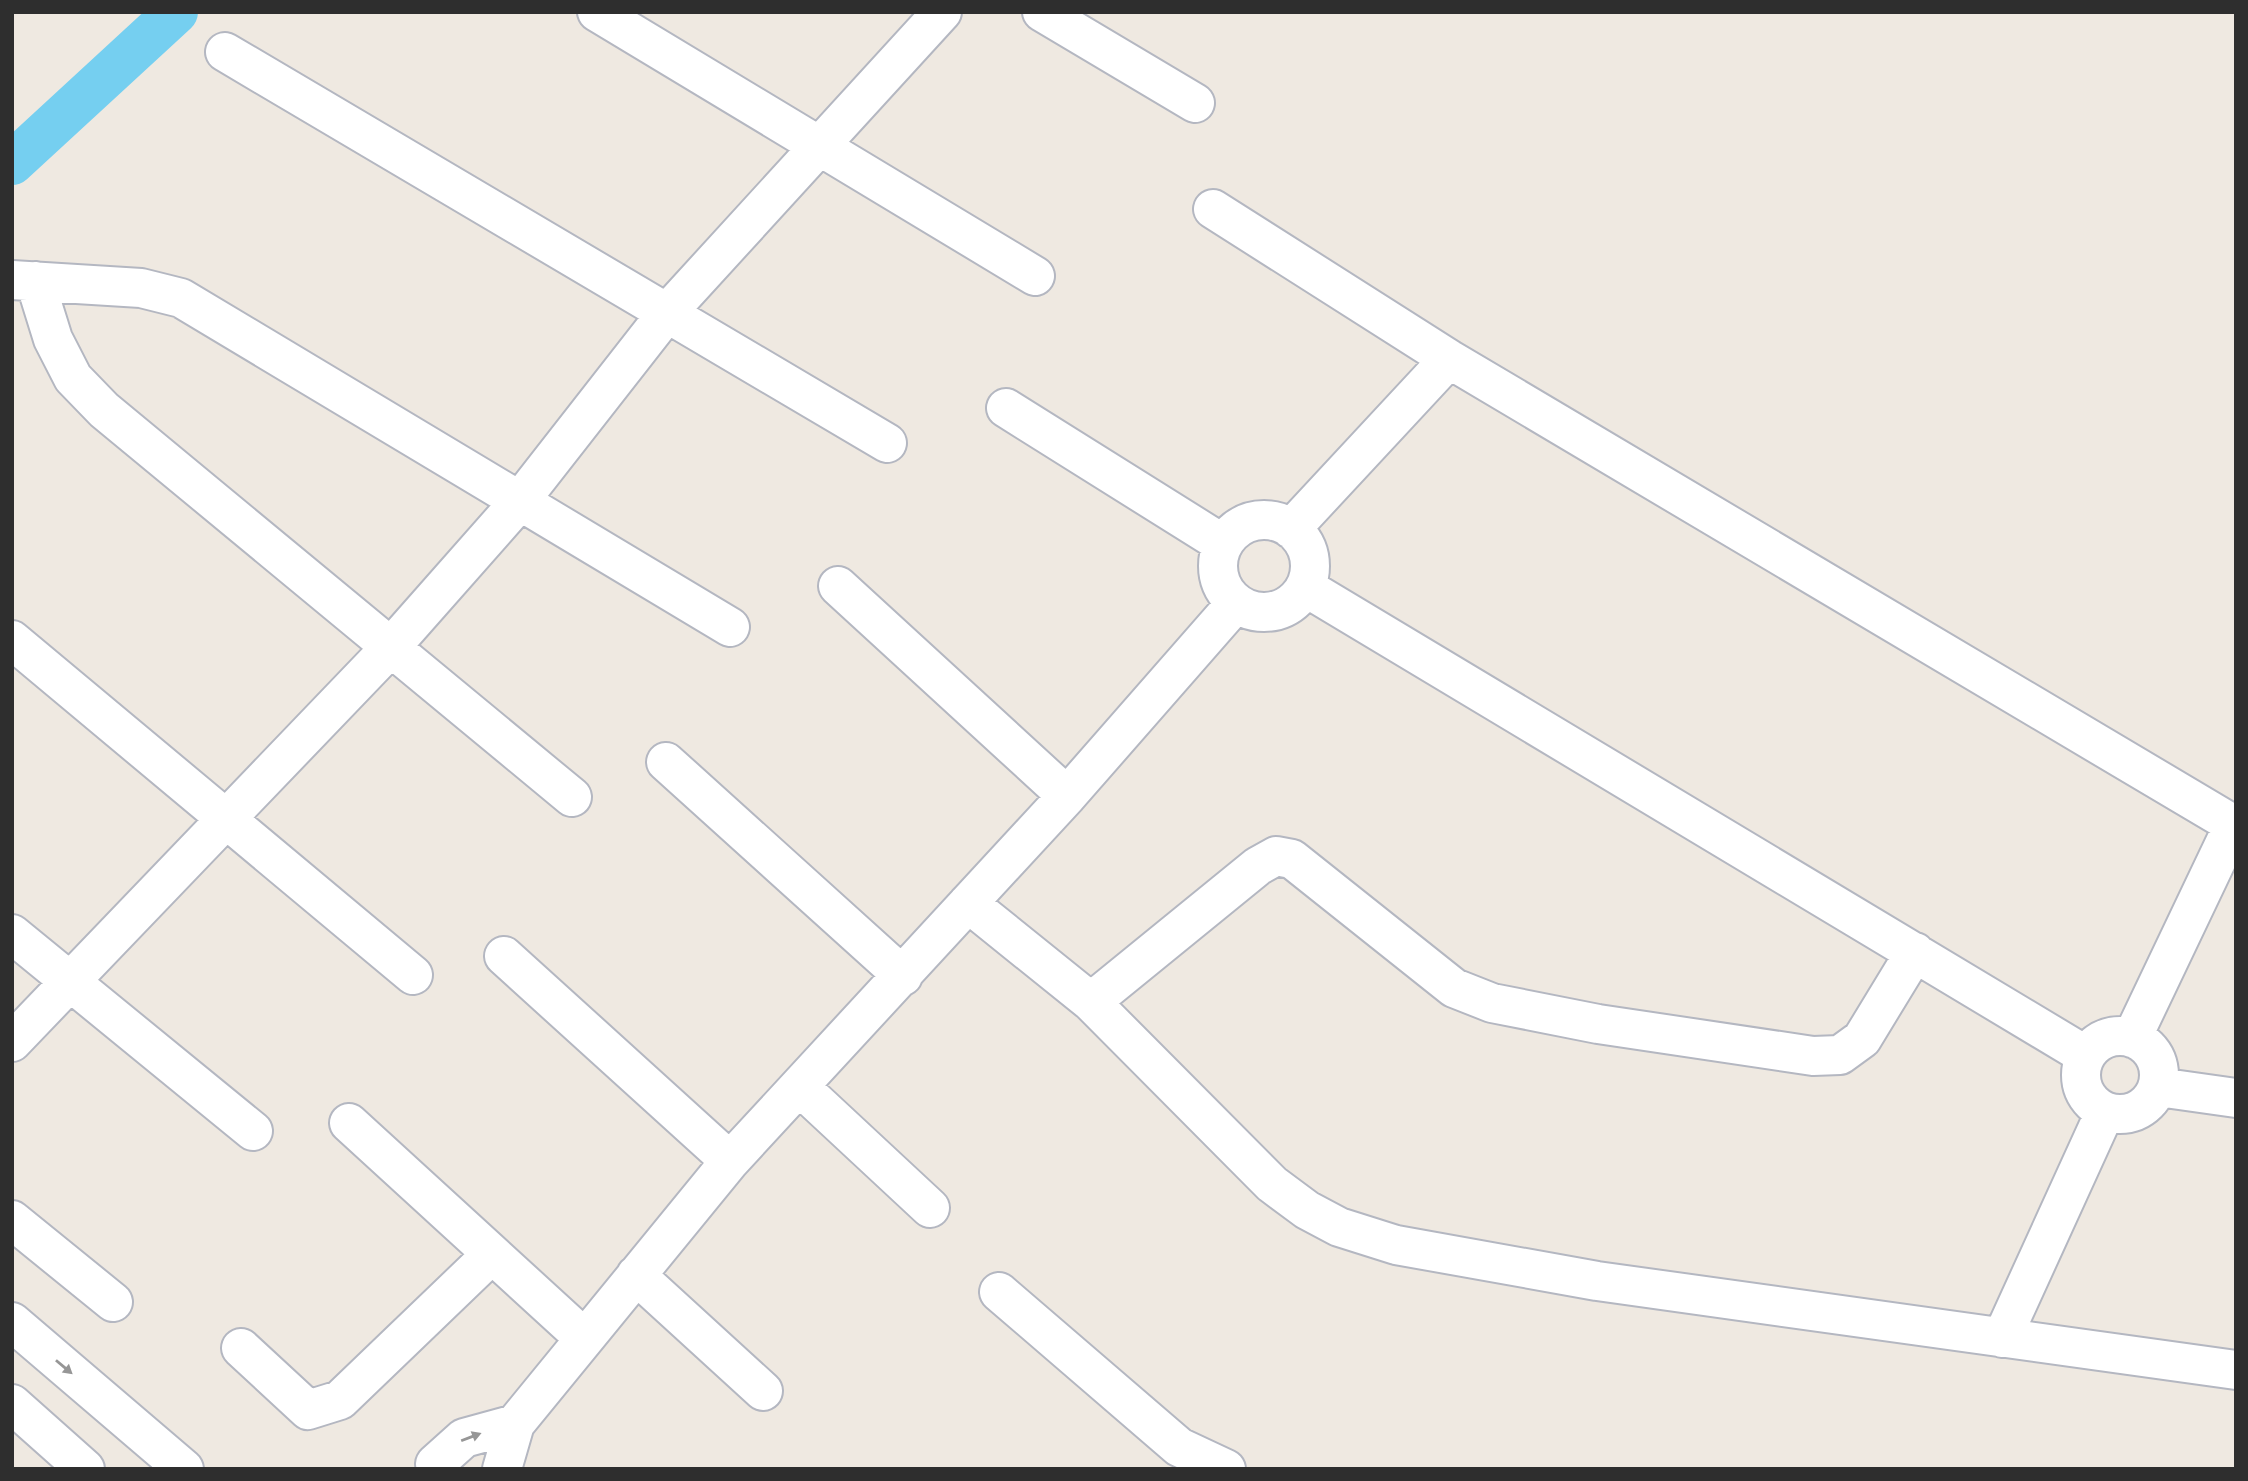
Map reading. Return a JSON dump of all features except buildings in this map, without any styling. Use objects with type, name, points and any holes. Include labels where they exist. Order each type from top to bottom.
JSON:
[{"type":"street","points":[[597,12],[1035,276]]},
{"type":"street","points":[[12,1042],[391,647],[519,502],[666,314],[942,12]]},
{"type":"street","points":[[1042,12],[1195,103]]},
{"type":"street","points":[[225,52],[887,443]]},
{"type":"street","points":[[1213,209],[1448,359],[2234,826],[2133,1038]]},
{"type":"street","points":[[572,797],[104,410],[73,378],[24,280],[142,288],[181,298],[730,627]]},
{"type":"street","points":[[1292,529],[1448,359]]},
{"type":"street","points":[[1006,408],[1223,544]]},
{"type":"street","points":[[1269,521],[1292,529],[1309,556],[1305,587],[1295,600],[1266,612],[1250,610],[1236,603],[1219,576],[1218,560],[1223,544],[1246,523],[1269,521]]},
{"type":"street","points":[[838,586],[1067,796]]},
{"type":"street","points":[[1305,587],[2085,1055]]},
{"type":"street","points":[[502,1469],[514,1424],[730,1161],[1067,796],[1236,603]]},
{"type":"street","points":[[12,640],[413,975]]},
{"type":"street","points":[[666,762],[903,976]]},
{"type":"street","points":[[1091,1002],[1258,866],[1276,856],[1292,859],[1454,988],[1492,1003],[1598,1024],[1813,1056],[1840,1055],[1862,1039],[1915,952]]},
{"type":"street","points":[[968,903],[1091,1002],[1272,1184],[1307,1210],[1339,1227],[1396,1245],[1597,1281],[2236,1370]]},
{"type":"street","points":[[12,934],[253,1131]]},
{"type":"street","points":[[504,956],[730,1161]]},
{"type":"street","points":[[2115,1036],[2133,1038],[2146,1045],[2155,1057],[2159,1072],[2158,1087],[2146,1105],[2126,1114],[2105,1112],[2091,1103],[2082,1088],[2080,1072],[2085,1055],[2097,1042],[2115,1036]]},
{"type":"street","points":[[800,1087],[930,1208]]},
{"type":"street","points":[[2158,1087],[2236,1098]]},
{"type":"street","points":[[2002,1338],[2105,1112]]},
{"type":"street","points":[[349,1123],[584,1338]]},
{"type":"street","points":[[12,1220],[113,1302]]},
{"type":"street","points":[[241,1348],[308,1410],[340,1400],[492,1254]]},
{"type":"street","points":[[636,1275],[763,1391]]},
{"type":"street","points":[[999,1292],[1179,1447],[1226,1469]]},
{"type":"street","points":[[12,1322],[184,1469]]},
{"type":"street","points":[[12,1404],[85,1469]]},
{"type":"street","points":[[435,1464],[464,1438],[514,1424]]},
{"type":"waterway","points":[[12,163],[176,12]]}]
